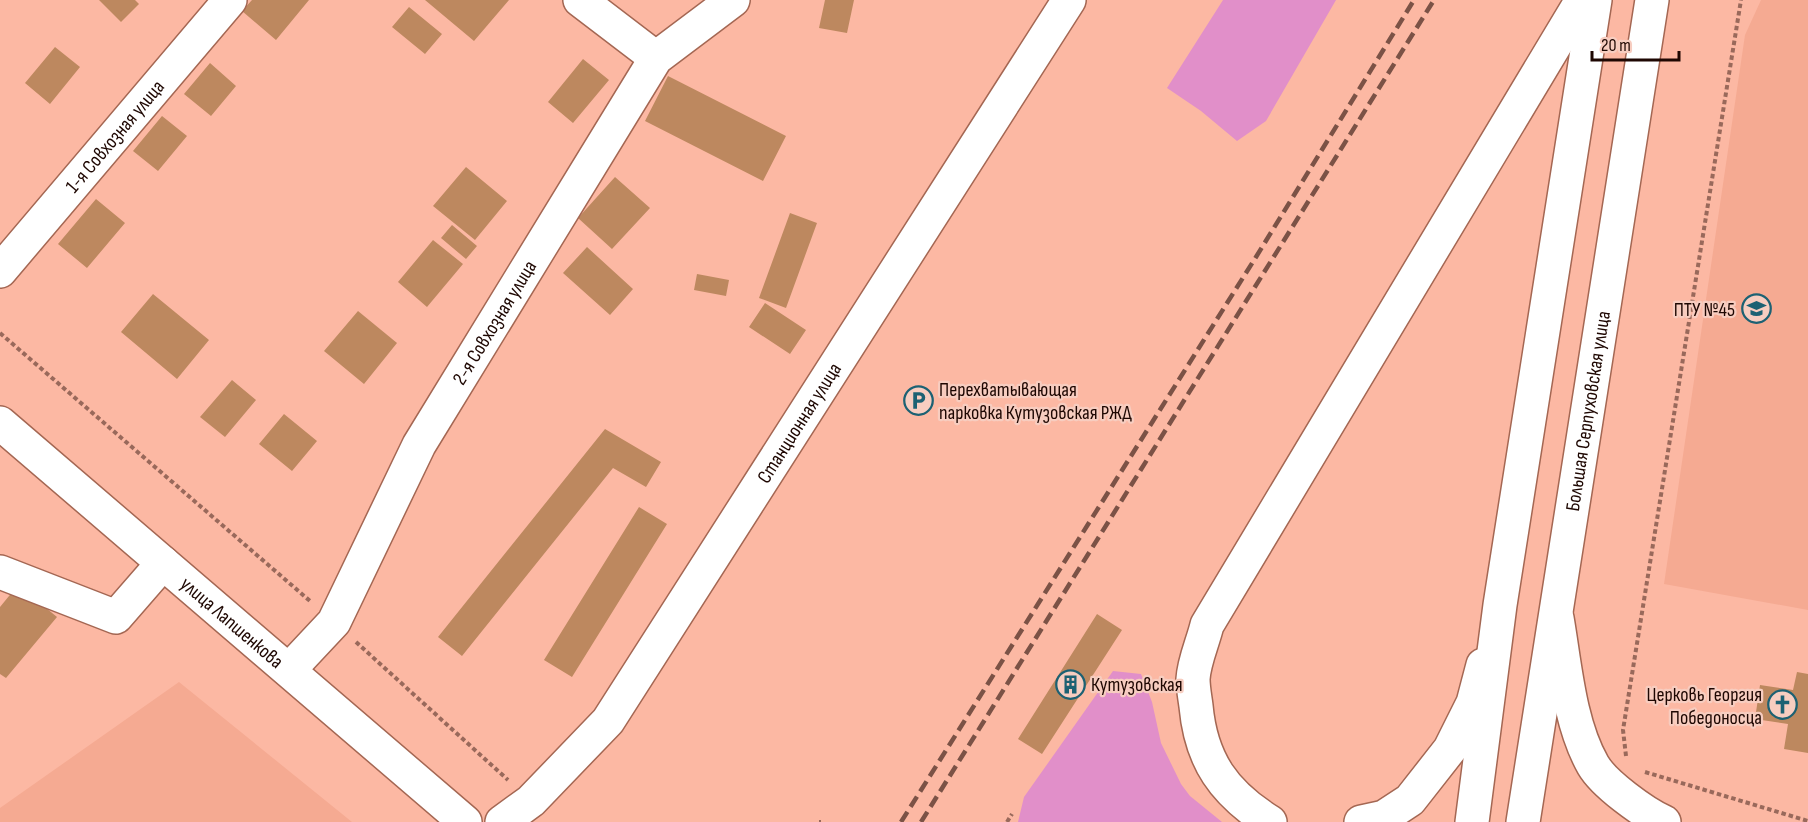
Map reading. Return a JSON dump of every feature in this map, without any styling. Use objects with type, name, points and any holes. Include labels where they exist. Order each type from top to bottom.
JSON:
[{"type":"street","name":"1-я Совхозная улица","points":[[0,271],[230,0]]},
{"type":"street","points":[[580,0],[656,58]]},
{"type":"street","name":"2-я Совхозная улица","points":[[289,670],[334,622],[419,445],[656,58],[733,0]]},
{"type":"street","name":"Станционная улица","points":[[502,822],[531,801],[608,721],[1069,0]]},
{"type":"street","points":[[1270,822],[1247,807],[1220,779],[1203,747],[1193,678],[1207,625],[1582,0]]},
{"type":"street","points":[[1472,822],[1500,605],[1595,0]]},
{"type":"street","name":"Большая Серпуховская улица","points":[[1523,822],[1652,0]]},
{"type":"street","name":"улица Лапшенкова","points":[[0,423],[465,822]]},
{"type":"street","points":[[0,572],[116,617],[163,563]]},
{"type":"street","points":[[1361,822],[1384,816],[1410,801],[1450,749],[1473,703],[1500,605]]},
{"type":"street","points":[[1555,611],[1576,726],[1593,766],[1620,793],[1664,822]]},
{"type":"path","points":[[1626,758],[1623,730],[1741,0]]},
{"type":"path","points":[[0,333],[334,622],[531,801]]},
{"type":"path","points":[[1642,771],[1808,821]]},
{"type":"path","points":[[1007,822],[1012,814]]},
{"type":"shaded area","points":[[1223,0],[1336,0],[1266,121],[1237,141],[1201,111],[1167,88]]},
{"type":"shaded area","name":"ПТУ №45","points":[[1761,0],[1808,0],[1808,610],[1664,584],[1745,35]]},
{"type":"shaded area","points":[[1113,671],[1141,674],[1152,702],[1161,743],[1181,784],[1190,796],[1222,822],[1018,822],[1024,797]]},
{"type":"shaded area","points":[[179,682],[352,822],[0,822],[0,808]]},
{"type":"building","points":[[99,0],[135,0],[139,4],[121,22]]},
{"type":"building","points":[[252,0],[309,0],[276,40],[242,11]]},
{"type":"building","points":[[425,0],[509,0],[474,41]]},
{"type":"building","points":[[825,0],[854,0],[847,33],[819,28]]},
{"type":"building","points":[[409,7],[442,34],[425,54],[392,27]]},
{"type":"building","points":[[55,47],[80,67],[50,104],[25,83]]},
{"type":"building","points":[[583,59],[609,80],[573,123],[548,102]]},
{"type":"building","points":[[210,63],[236,86],[211,116],[184,94]]},
{"type":"building","points":[[668,76],[786,136],[763,181],[645,121]]},
{"type":"building","points":[[162,116],[187,136],[158,171],[133,151]]},
{"type":"building","points":[[466,167],[507,201],[475,240],[433,206]]},
{"type":"building","points":[[615,177],[650,208],[612,249],[578,218]]},
{"type":"building","points":[[96,199],[125,223],[87,268],[58,244]]},
{"type":"building","points":[[790,213],[817,223],[786,308],[759,298]]},
{"type":"building","points":[[452,225],[477,246],[466,259],[441,238]]},
{"type":"building","points":[[433,240],[463,264],[427,307],[398,282]]},
{"type":"building","points":[[587,247],[633,289],[610,315],[563,273]]},
{"type":"building","points":[[697,274],[729,280],[726,296],[694,290]]},
{"type":"building","points":[[153,294],[209,340],[177,379],[121,332]]},
{"type":"building","points":[[765,303],[806,330],[790,354],[749,327]]},
{"type":"building","points":[[358,311],[397,343],[364,384],[324,351]]},
{"type":"building","points":[[232,380],[256,400],[225,437],[200,417]]},
{"type":"building","points":[[284,414],[317,441],[292,471],[259,444]]},
{"type":"building","points":[[605,429],[661,462],[646,487],[613,468],[462,656],[438,637]]},
{"type":"building","points":[[639,507],[667,524],[572,677],[544,660]]},
{"type":"building","points":[[18,585],[57,617],[6,678],[0,674],[0,607]]},
{"type":"building","name":"Кутузовская","points":[[1097,614],[1122,630],[1042,754],[1018,739]]},
{"type":"building","name":"Церковь Георгия Победоносца","points":[[1797,672],[1808,674],[1808,753],[1784,749],[1788,724],[1755,719],[1760,685],[1793,690]]},
{"type":"railway","points":[[901,822],[1256,257],[1414,0]]},
{"type":"railway","points":[[921,822],[1434,0]]},
{"type":"place","name":"ПТУ №45","points":[[1756,309]]},
{"type":"place","name":"Перехватывающая парковка Кутузовская РЖД","points":[[918,401]]},
{"type":"place","name":"Кутузовская","points":[[1070,684]]},
{"type":"place","name":"Церковь Георгия Победоносца","points":[[1783,705]]}]
